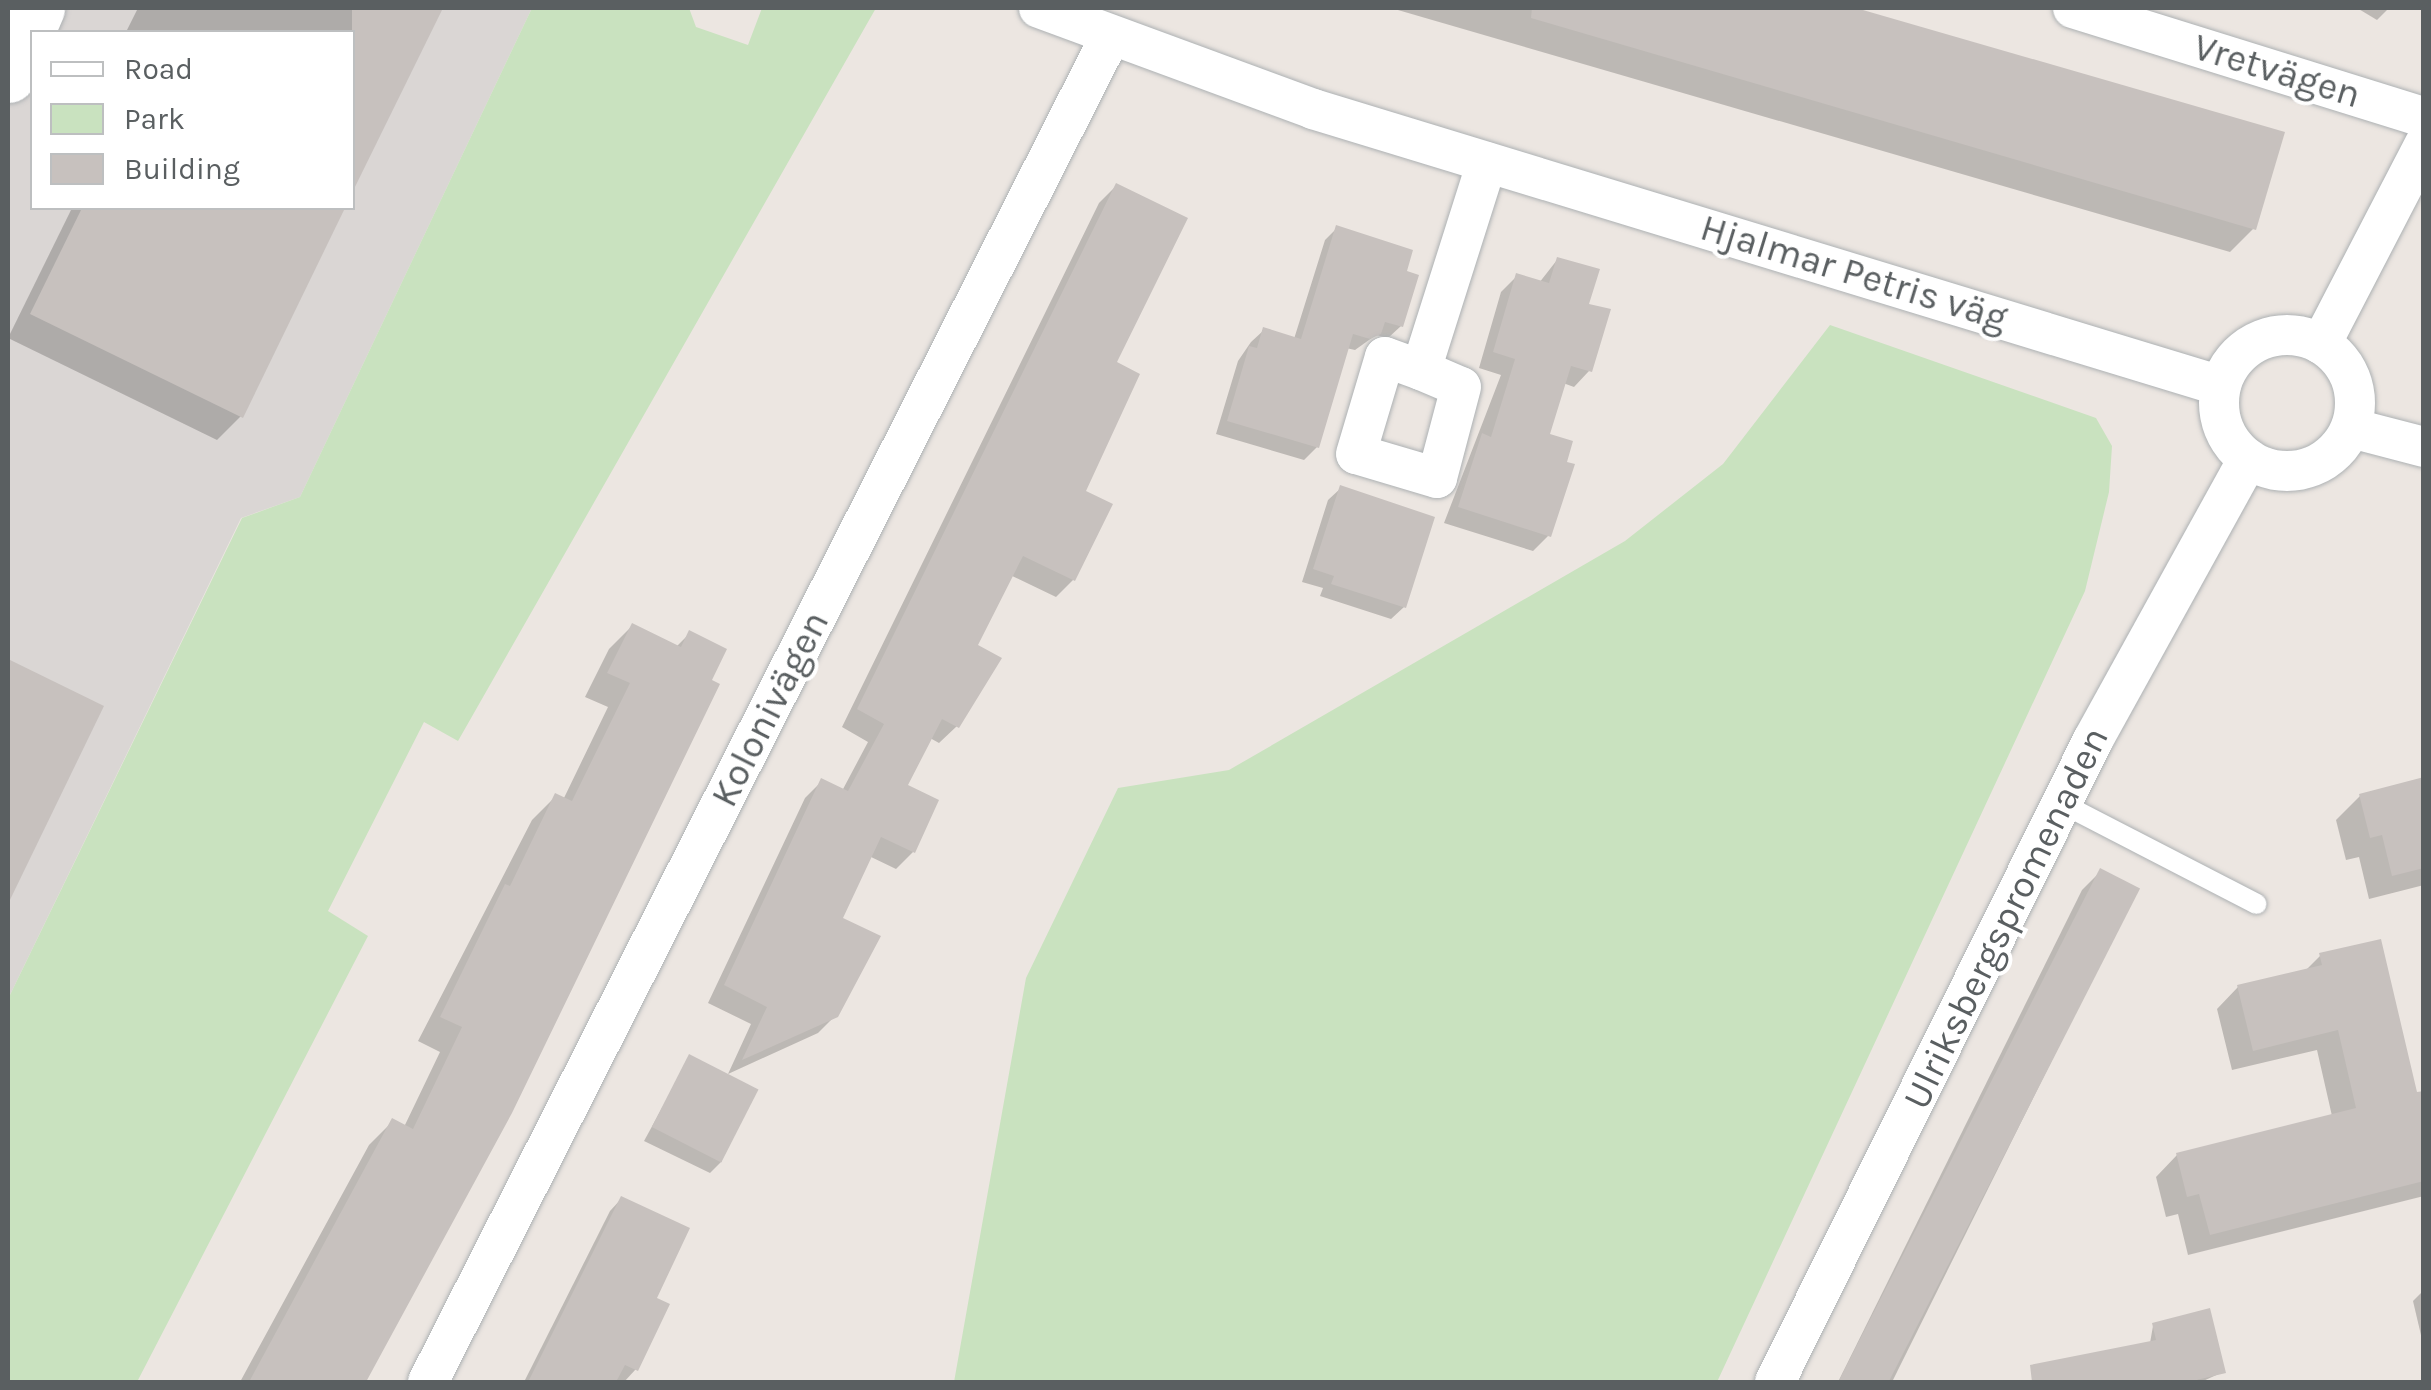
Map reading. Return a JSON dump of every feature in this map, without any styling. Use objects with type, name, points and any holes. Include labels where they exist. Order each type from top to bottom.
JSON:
[{"type":"street","points":[[8,75],[37,8]]},
{"type":"street","name":"Hjalmar Petris väg","points":[[1039,8],[1313,108],[2220,386]]},
{"type":"street","name":"Vretvägen","points":[[2072,8],[2424,118]]},
{"type":"street","name":"Kolonivägen","points":[[428,1382],[1111,35]]},
{"type":"street","points":[[2321,344],[2424,144]]},
{"type":"street","points":[[1421,370],[1488,162]]},
{"type":"street","points":[[2281,334],[2321,344],[2336,356],[2354,390],[2351,428],[2326,459],[2307,468],[2287,471],[2248,460],[2223,427],[2220,386],[2242,351],[2281,334]]},
{"type":"street","points":[[2351,428],[2424,447]]},
{"type":"street","name":"Ulriksbergspromenaden","points":[[1775,1382],[2061,803],[2248,460]]},
{"type":"lane","points":[[2061,803],[2257,904]]},
{"type":"shaded area","points":[[8,8],[532,8],[300,497],[241,518],[8,999]]},
{"type":"green space","points":[[532,8],[689,8],[696,27],[748,45],[762,8],[876,8],[458,741],[424,722],[328,911],[368,936],[137,1382],[8,1382],[8,999],[242,518],[300,497]]},
{"type":"green space","points":[[1830,325],[2096,418],[2112,446],[2109,492],[2085,591],[1717,1382],[954,1382],[1026,978],[1118,788],[1229,770],[1625,541],[1723,464]]},
{"type":"building","points":[[352,8],[443,8],[355,187],[355,30]]},
{"type":"building","points":[[1532,8],[1856,8],[2285,132],[2256,230],[1531,18]]},
{"type":"building","points":[[1116,183],[1188,218],[1117,362],[1140,374],[1086,491],[1113,504],[1075,581],[1023,556],[978,645],[1002,658],[959,728],[942,719],[908,785],[939,800],[915,853],[881,837],[843,918],[881,936],[838,1017],[742,1060],[767,1007],[724,985],[821,778],[848,791],[884,724],[857,709]]},
{"type":"building","points":[[81,210],[344,210],[243,418],[30,314]]},
{"type":"building","points":[[1336,225],[1413,250],[1407,271],[1419,275],[1403,327],[1385,322],[1381,334],[1370,339],[1353,334],[1319,448],[1227,421],[1249,346],[1257,348],[1263,327],[1301,339]]},
{"type":"building","points":[[1557,257],[1600,269],[1589,304],[1611,309],[1592,372],[1571,366],[1550,434],[1573,441],[1567,462],[1575,464],[1551,537],[1458,507],[1482,433],[1491,437],[1515,359],[1493,352],[1516,273],[1549,283]]},
{"type":"building","points":[[1340,485],[1435,517],[1406,608],[1331,584],[1334,576],[1313,569]]},
{"type":"building","points":[[632,623],[681,647],[689,630],[727,649],[712,680],[720,684],[512,1113],[366,1382],[249,1382],[392,1118],[413,1129],[462,1027],[440,1017],[555,793],[572,801],[630,683],[607,673]]},
{"type":"building","points":[[8,659],[104,706],[8,904]]},
{"type":"building","points":[[2424,777],[2424,868],[2392,876],[2382,835],[2370,838],[2359,794]]},
{"type":"building","points":[[2100,868],[2140,888],[1889,1382],[1839,1379]]},
{"type":"building","points":[[2381,939],[2417,1092],[2424,1091],[2424,1181],[2210,1235],[2199,1194],[2187,1197],[2176,1153],[2356,1108],[2338,1030],[2253,1051],[2237,985],[2322,965],[2319,953]]},
{"type":"building","points":[[689,1054],[758,1089],[721,1162],[652,1127]]},
{"type":"building","points":[[621,1196],[690,1228],[657,1298],[670,1304],[638,1371],[625,1365],[616,1382],[528,1382]]},
{"type":"building","points":[[2210,1308],[2226,1373],[2188,1382],[2032,1382],[2030,1365],[2156,1340],[2152,1323]]}]
